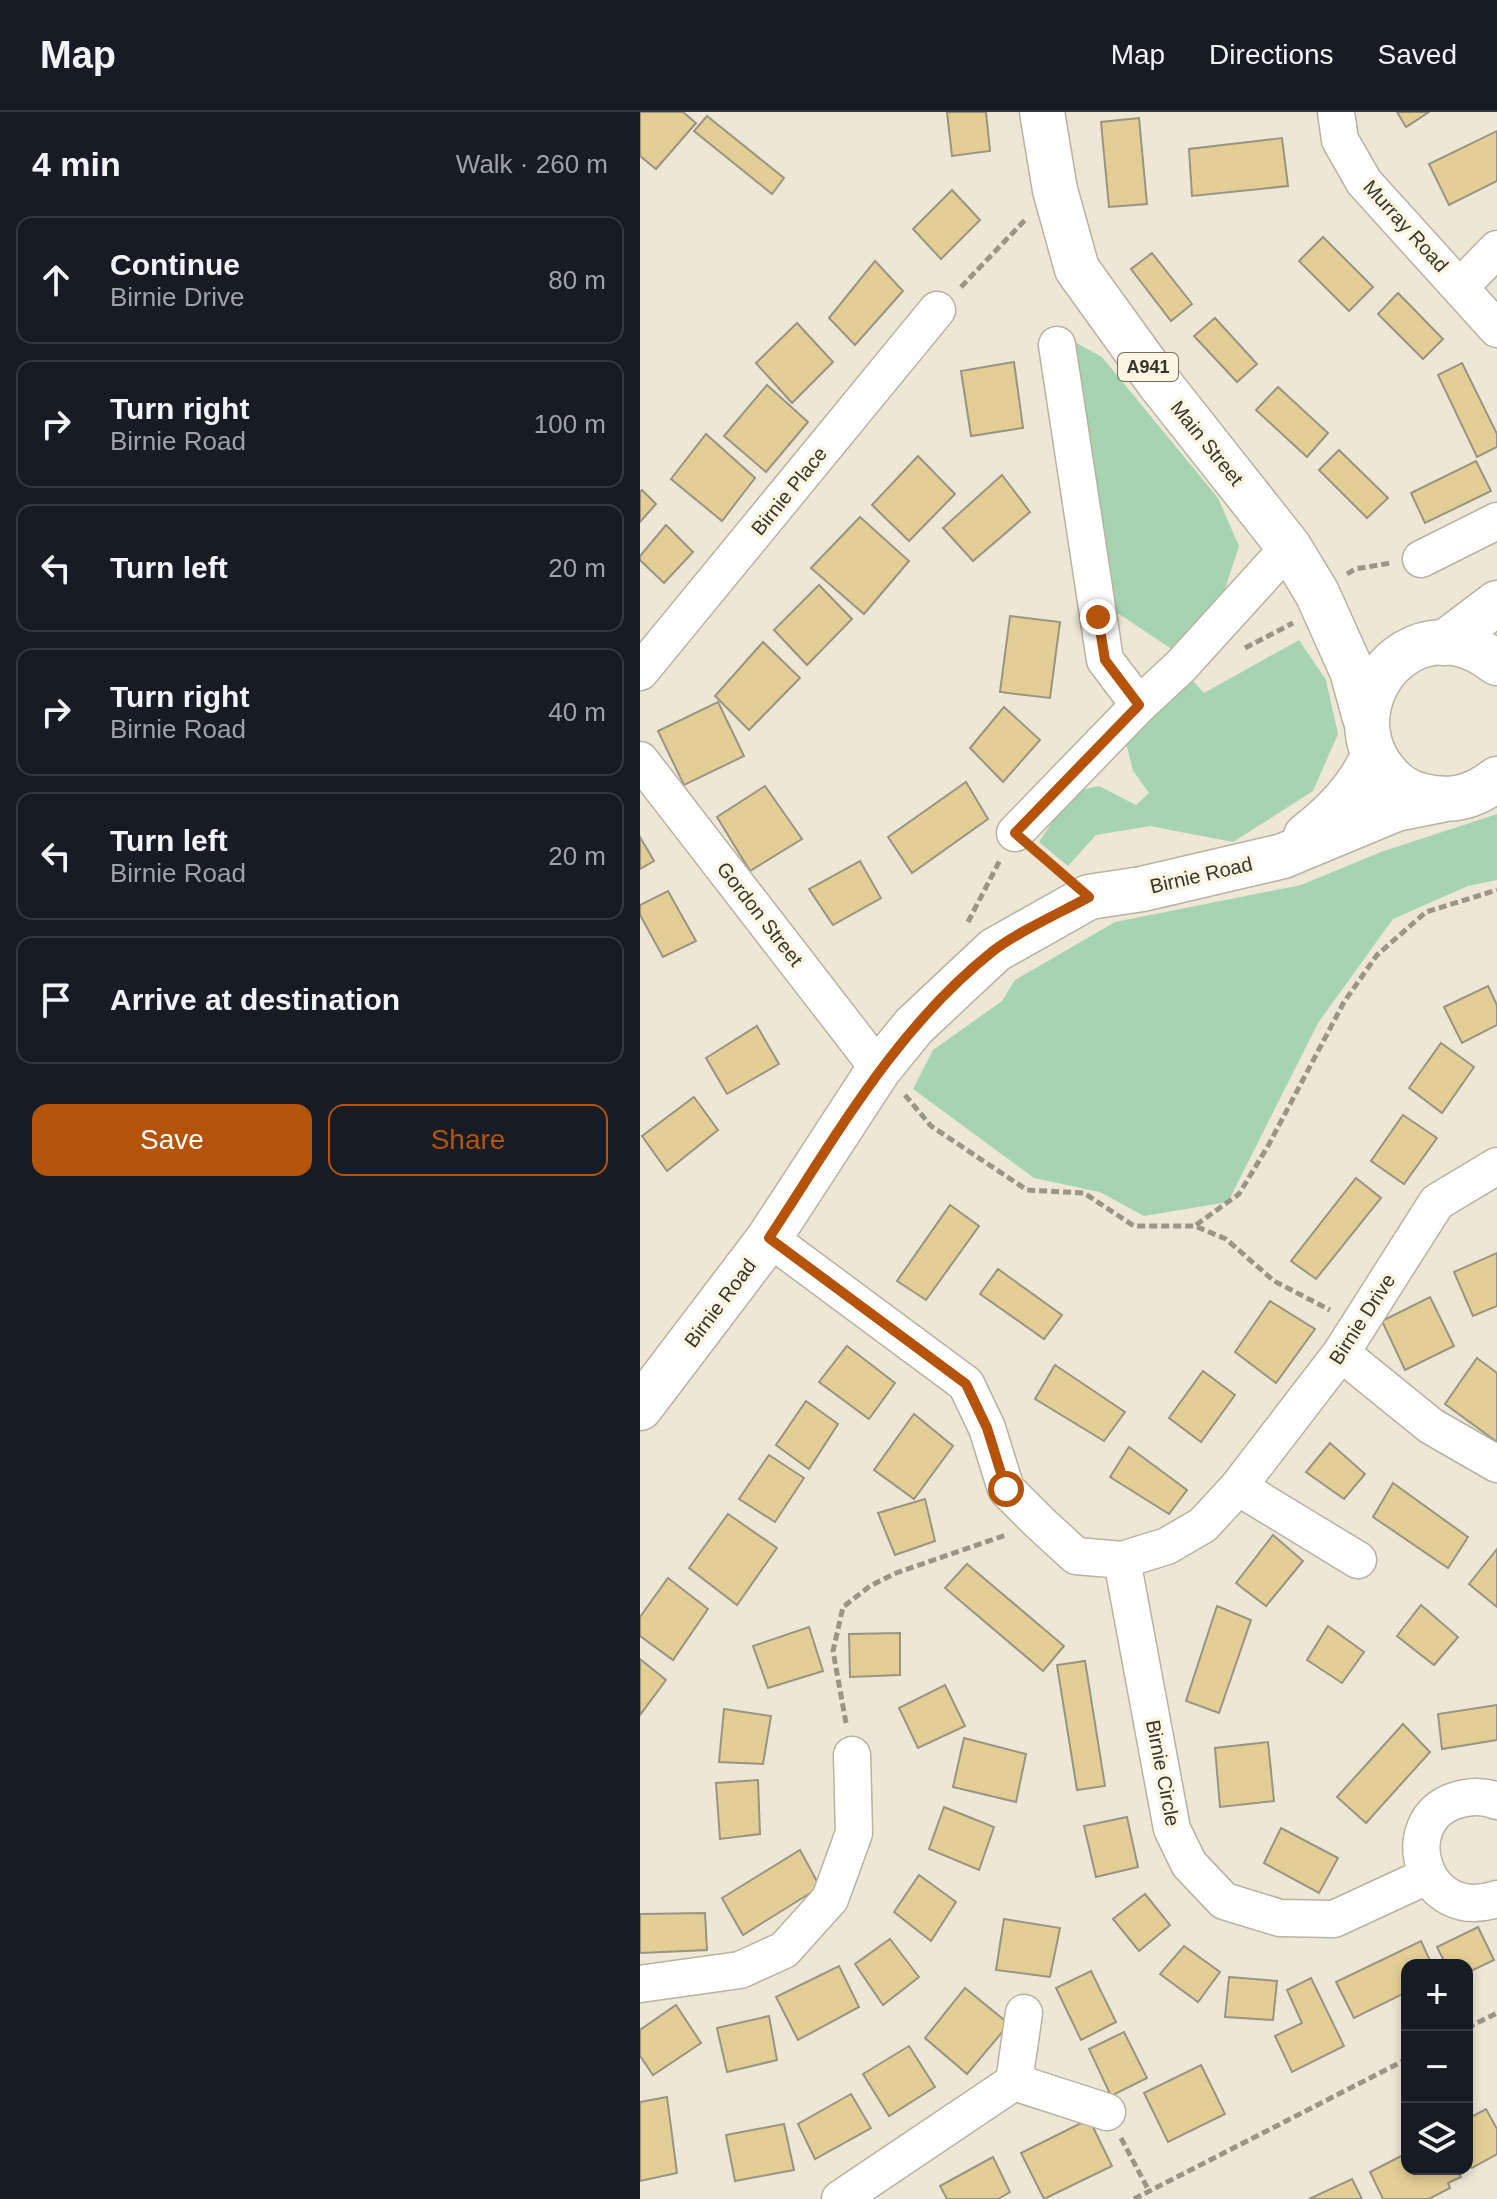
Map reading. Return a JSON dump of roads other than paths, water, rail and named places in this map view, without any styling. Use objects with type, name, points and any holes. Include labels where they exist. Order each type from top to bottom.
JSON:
[{"type":"street","name":"Main Street","points":[[1042,112],[1055,190],[1077,269],[1157,380],[1289,547],[1317,593],[1352,671],[1369,736]]},
{"type":"street","name":"Murray Road","points":[[1336,112],[1340,140],[1364,182],[1497,329]]},
{"type":"street","points":[[1461,286],[1497,249]]},
{"type":"street","name":"Birnie Place","points":[[640,672],[937,310]]},
{"type":"street","points":[[1057,345],[1105,660],[1139,705]]},
{"type":"street","points":[[1421,559],[1497,521]]},
{"type":"street","points":[[1015,833],[1181,666],[1289,547]]},
{"type":"street","name":"Main Street","points":[[1317,593],[1351,625],[1387,642],[1437,644]]},
{"type":"street","name":"Birnie Road","points":[[1283,856],[1338,811],[1366,772],[1370,693],[1384,671],[1403,654],[1437,644],[1497,603]]},
{"type":"street","name":"A941","points":[[1437,644],[1477,649],[1497,663]]},
{"type":"street","name":"A941","points":[[1369,736],[1379,766],[1396,784],[1417,795],[1479,790]]},
{"type":"street","name":"Gordon Street","points":[[640,760],[887,1085]]},
{"type":"street","name":"Birnie Road","points":[[640,1408],[887,1085],[914,1026],[995,950],[1089,897],[1142,889],[1283,856],[1396,809],[1479,790]]},
{"type":"street","name":"Birnie Drive","points":[[769,1238],[966,1384],[987,1428],[1006,1489],[1076,1556],[1122,1560],[1167,1546],[1203,1525],[1238,1487],[1350,1339],[1437,1202],[1497,1166]]},
{"type":"street","points":[[1350,1339],[1431,1426],[1497,1464]]},
{"type":"street","points":[[1238,1487],[1358,1560]]},
{"type":"street","name":"Birnie Circle","points":[[1122,1560],[1172,1829],[1189,1864],[1224,1901],[1280,1918],[1334,1919],[1427,1876]]},
{"type":"street","points":[[640,1984],[740,1970],[784,1950],[830,1899],[854,1833],[852,1755]]},
{"type":"street","points":[[1497,1801],[1489,1797],[1466,1797],[1448,1803],[1432,1817],[1424,1834],[1422,1858],[1427,1876],[1443,1894],[1460,1902],[1484,1903],[1497,1899]]},
{"type":"street","points":[[840,2199],[1014,2082],[1024,2013]]},
{"type":"street","points":[[1014,2082],[1107,2112]]}]
